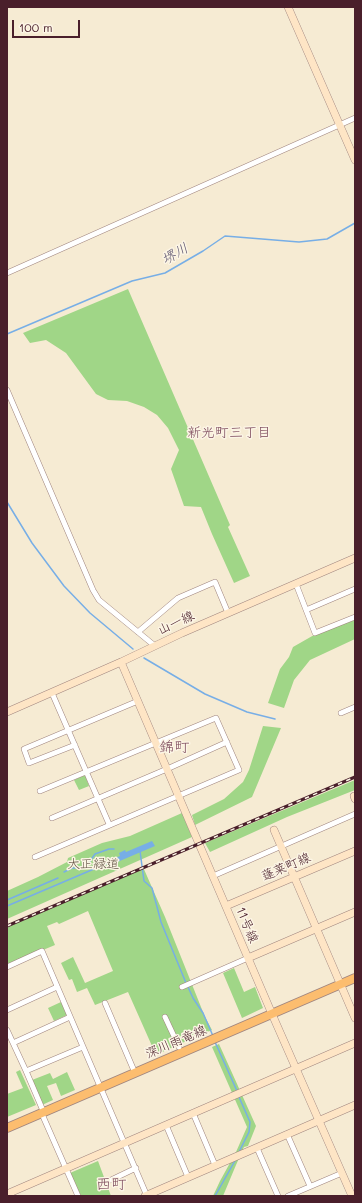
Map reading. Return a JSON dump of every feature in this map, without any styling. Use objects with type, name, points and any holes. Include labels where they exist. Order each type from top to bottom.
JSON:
[{"type":"main road","name":"深川雨竜線","points":[[7,1128],[355,978]]},
{"type":"street","points":[[288,7],[355,160]]},
{"type":"street","points":[[7,273],[355,118]]},
{"type":"street","points":[[7,390],[93,590],[99,600],[155,646]]},
{"type":"street","name":"山一線","points":[[7,712],[121,662],[182,633],[355,558]]},
{"type":"street","points":[[138,632],[178,598],[215,582],[228,613]]},
{"type":"street","points":[[296,584],[314,633],[355,617]]},
{"type":"street","points":[[306,610],[355,589]]},
{"type":"street","name":"11号線","points":[[121,662],[352,1196]]},
{"type":"street","points":[[52,693],[109,824]]},
{"type":"street","points":[[75,746],[29,763],[24,749],[138,701]]},
{"type":"street","points":[[342,713],[355,707]]},
{"type":"street","points":[[35,857],[109,824],[239,770],[216,718],[40,791]]},
{"type":"street","points":[[52,818],[227,742]]},
{"type":"street","points":[[213,876],[355,814]]},
{"type":"street","points":[[274,830],[355,1018]]},
{"type":"street","name":"蓬莱町線","points":[[226,906],[355,851]]},
{"type":"street","points":[[182,987],[355,912]]},
{"type":"street","points":[[7,967],[42,951],[96,1079],[136,1168],[146,1196],[355,1105]]},
{"type":"street","points":[[7,1010],[57,987]]},
{"type":"street","points":[[105,1003],[135,1073]]},
{"type":"street","points":[[13,1043],[70,1017]]},
{"type":"street","points":[[165,1017],[179,1047]]},
{"type":"street","points":[[7,1030],[26,1071],[76,1195]]},
{"type":"street","points":[[9,1194],[355,1043]]},
{"type":"street","points":[[26,1071],[83,1047]]},
{"type":"street","points":[[193,1113],[215,1165]]},
{"type":"street","points":[[166,1125],[188,1177]]},
{"type":"street","points":[[287,1134],[310,1186]]},
{"type":"street","points":[[257,1148],[278,1196]]},
{"type":"street","points":[[111,1180],[136,1168]]},
{"type":"street","points":[[288,1196],[342,1172]]},
{"type":"green space","points":[[128,289],[230,525],[228,527],[250,576],[234,583],[201,507],[184,506],[171,469],[179,450],[168,428],[157,415],[144,407],[127,401],[108,400],[96,394],[66,353],[46,340],[30,343],[23,333]]},
{"type":"green space","points":[[355,619],[355,639],[310,660],[294,680],[284,708],[268,703],[280,669],[289,657],[293,647],[314,635]]},
{"type":"green space","points":[[263,726],[281,728],[252,797],[195,825],[192,815],[224,799],[243,782],[249,770]]},
{"type":"green space","points":[[85,775],[89,786],[79,790],[74,780]]},
{"type":"green space","points":[[355,780],[355,790],[287,817],[210,852],[205,843]]},
{"type":"green space","name":"大正緑道","points":[[182,813],[192,837],[7,919],[7,891],[67,862],[68,858],[102,843],[130,836]]},
{"type":"green space","points":[[143,867],[165,917],[205,1017],[212,1030],[156,1055],[128,992],[95,1005],[87,988],[77,992],[72,979],[69,980],[61,963],[73,957],[85,983],[113,971],[88,911],[59,924],[57,922],[47,926],[55,945],[7,965],[7,926]]},
{"type":"green space","points":[[234,968],[244,992],[255,987],[263,1008],[242,1018],[223,973]]},
{"type":"green space","points":[[61,1002],[67,1015],[54,1021],[48,1008]]},
{"type":"green space","points":[[219,1044],[256,1126],[248,1146],[244,1147],[223,1196],[213,1196],[247,1127],[212,1047]]},
{"type":"green space","points":[[20,1070],[36,1105],[7,1117],[7,1094],[23,1088],[16,1072]]},
{"type":"green space","points":[[67,1072],[75,1090],[61,1096],[56,1083],[47,1086],[53,1100],[42,1105],[32,1080],[50,1073],[53,1079]]},
{"type":"green space","points":[[98,1161],[111,1196],[81,1196],[70,1173]]},
{"type":"water","points":[[152,841],[155,846],[115,863],[113,859],[120,856],[119,853],[125,850],[126,852]]},
{"type":"waterway","name":"堺川","points":[[7,334],[132,281],[165,273],[203,251],[225,236],[299,242],[327,239],[355,223]]},
{"type":"waterway","points":[[7,502],[32,543],[64,586],[90,613],[133,649]]},
{"type":"waterway","points":[[144,658],[205,694],[247,712],[275,719]]},
{"type":"waterway","points":[[64,872],[72,868],[80,868],[88,864],[95,854],[109,849],[114,849]]},
{"type":"waterway","points":[[140,851],[144,881],[152,888],[161,922],[186,983]]},
{"type":"waterway","points":[[7,906],[115,860]]},
{"type":"waterway","points":[[7,900],[58,878]]},
{"type":"waterway","points":[[188,987],[203,1013],[213,1036]]},
{"type":"waterway","points":[[215,1042],[237,1091]]},
{"type":"waterway","points":[[239,1097],[250,1122],[249,1132],[239,1152]]},
{"type":"waterway","points":[[215,1196],[236,1159]]},
{"type":"railway","points":[[7,926],[355,777]]},
{"type":"district","name":"新光町三丁目","points":[[229,433]]},
{"type":"district","name":"錦町","points":[[174,747]]},
{"type":"district","name":"西町","points":[[111,1184]]}]
